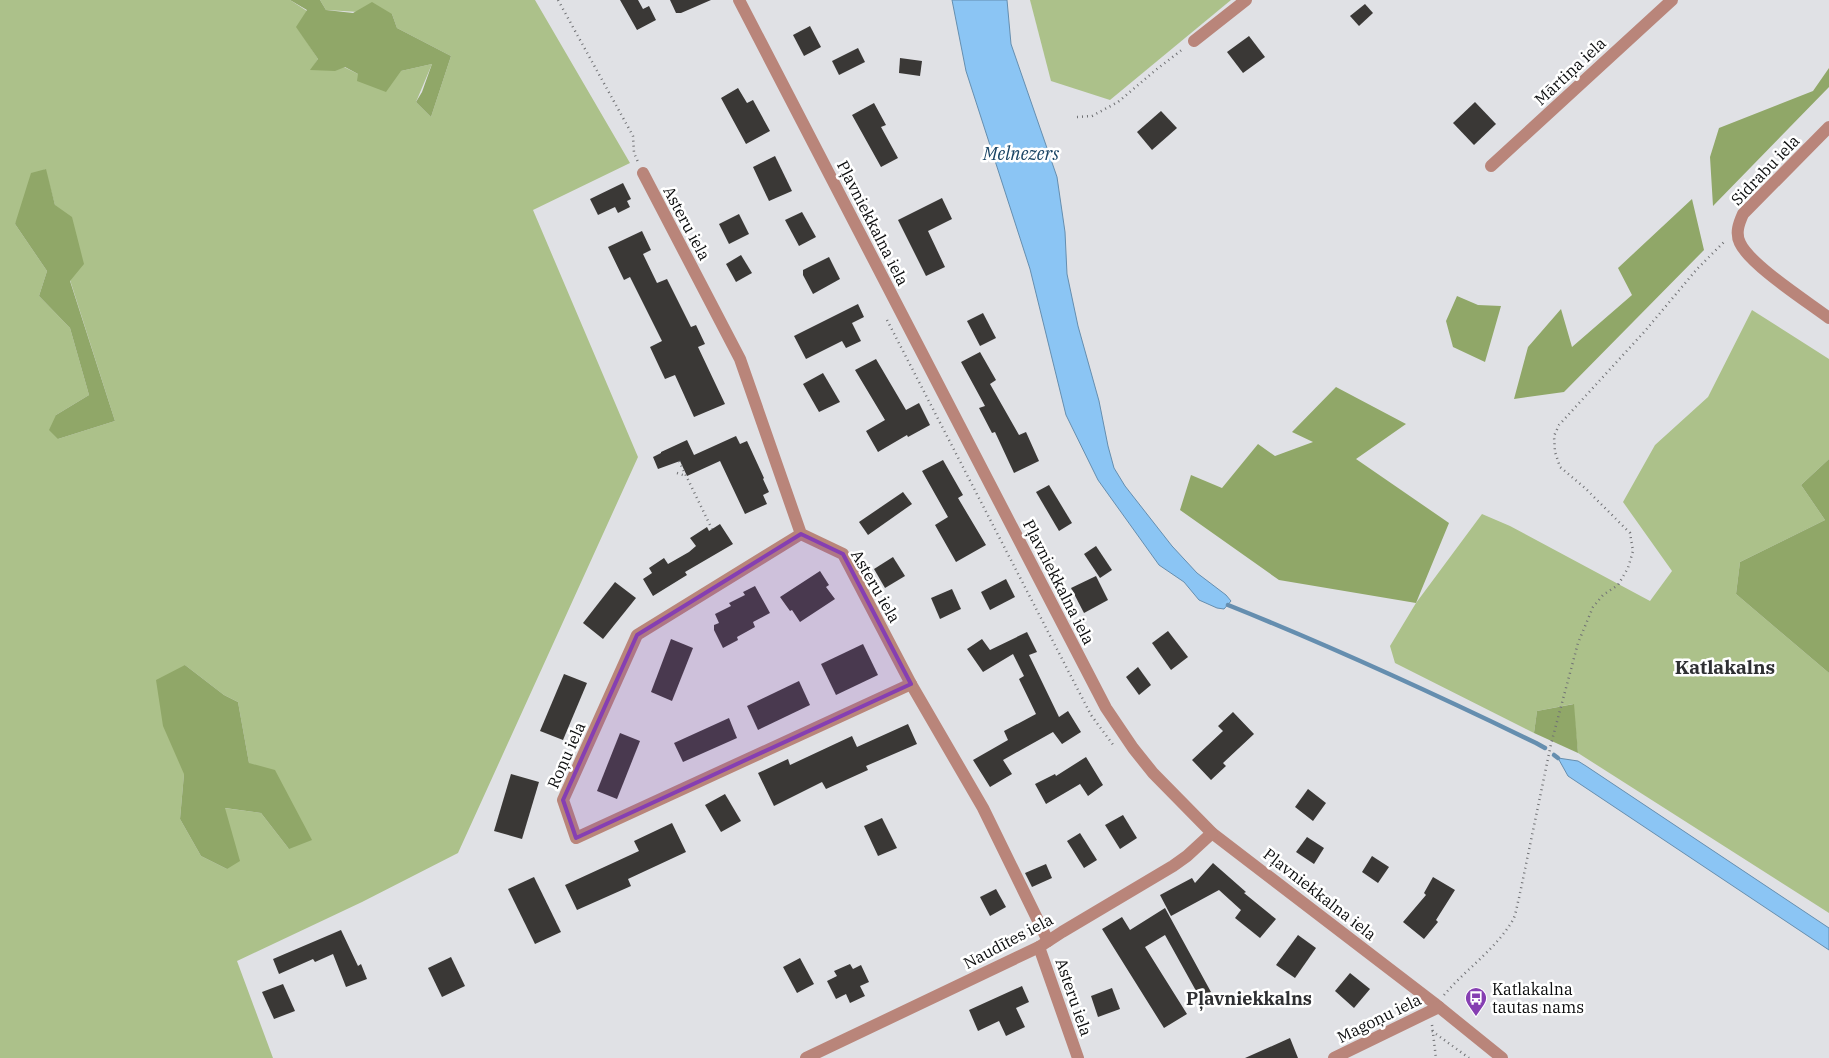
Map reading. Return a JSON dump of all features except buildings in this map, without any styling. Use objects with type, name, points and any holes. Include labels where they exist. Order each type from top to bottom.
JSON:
[{"type":"street","name":"Pļavniekkalna iela","points":[[739,0],[1106,708],[1133,748],[1153,774],[1212,833],[1502,1058]]},
{"type":"street","points":[[1194,41],[1246,0]]},
{"type":"street","name":"Mārtiņa iela","points":[[1491,166],[1672,0]]},
{"type":"street","name":"Sidrabu iela","points":[[1829,127],[1743,214],[1737,229],[1739,242],[1750,258],[1829,318]]},
{"type":"street","name":"Asteru iela","points":[[643,173],[740,359],[801,534],[843,554],[911,684],[983,808],[1043,944],[1078,1058]]},
{"type":"street","name":"Roņu iela","points":[[801,534],[637,635],[563,800],[576,838],[911,684]]},
{"type":"street","name":"Naudītes iela","points":[[806,1058],[1043,944],[1173,866],[1212,833]]},
{"type":"street","name":"Magoņu iela","points":[[1334,1058],[1435,1007]]},
{"type":"path","points":[[558,0],[633,136],[634,153],[643,173]]},
{"type":"path","points":[[1077,117],[1092,116],[1118,102],[1157,68],[1194,41]]},
{"type":"path","points":[[1436,1058],[1432,1031],[1435,1007],[1490,951],[1514,919],[1520,898],[1551,744],[1578,643],[1593,607],[1603,595],[1618,585],[1628,568],[1633,551],[1630,533],[1585,488],[1560,467],[1555,452],[1554,436],[1559,425],[1645,331],[1697,269],[1737,229]]},
{"type":"path","points":[[886,316],[1091,715],[1114,746]]},
{"type":"path","points":[[679,461],[712,529]]},
{"type":"path","points":[[677,473],[686,476]]},
{"type":"path","points":[[1432,1031],[1469,1058]]},
{"type":"highlighted area","points":[[801,534],[843,554],[911,684],[576,838],[563,800],[637,635]]},
{"type":"green space","points":[[0,0],[290,0],[307,11],[297,27],[318,59],[311,70],[344,67],[358,74],[401,71],[432,64],[416,102],[431,117],[451,56],[397,28],[392,14],[326,10],[320,0],[535,0],[630,163],[533,210],[638,457],[458,853],[362,902],[237,961],[273,1058],[0,1058]],"holes":[[[45,169],[55,205],[70,280],[115,421],[58,439],[56,415],[89,395],[70,328],[39,296],[47,271],[15,224]],[[185,665],[224,695],[238,702],[249,763],[289,849],[261,813],[224,808],[227,869],[201,856],[180,819],[184,774]]]},
{"type":"green space","points":[[290,0],[320,0],[326,10],[353,13],[372,2],[392,14],[397,28],[451,56],[431,117],[416,102],[422,92],[432,64],[401,71],[386,92],[357,81],[358,74],[345,67],[335,71],[310,70],[318,59],[296,27],[307,10]]},
{"type":"green space","points":[[1030,0],[1231,0],[1110,100],[1051,81]]},
{"type":"green space","points":[[1829,68],[1829,87],[1713,206],[1710,157],[1719,128],[1813,91]]},
{"type":"green space","points":[[46,169],[55,205],[72,217],[84,264],[70,281],[115,421],[58,439],[49,430],[56,415],[89,395],[70,328],[39,296],[47,271],[15,224],[31,173]]},
{"type":"green space","points":[[1692,199],[1704,250],[1564,392],[1514,399],[1528,347],[1561,309],[1572,347],[1632,295],[1618,268]]},
{"type":"green space","points":[[1457,296],[1478,305],[1501,306],[1485,362],[1453,347],[1446,321]]},
{"type":"green space","points":[[1752,310],[1829,359],[1829,459],[1801,485],[1825,520],[1740,562],[1736,594],[1829,673],[1829,913],[1578,753],[1573,704],[1537,711],[1534,733],[1395,663],[1390,646],[1416,603],[1482,514],[1510,526],[1650,601],[1672,571],[1623,502],[1655,445],[1708,397]]},
{"type":"green space","points":[[1336,387],[1406,424],[1356,459],[1449,523],[1416,603],[1279,580],[1180,510],[1191,475],[1222,488],[1258,444],[1275,456],[1313,442],[1292,432]]},
{"type":"green space","points":[[1829,459],[1829,673],[1736,594],[1740,562],[1825,520],[1801,485]]},
{"type":"green space","points":[[185,665],[224,695],[238,702],[249,763],[275,770],[312,840],[289,849],[261,813],[225,808],[240,861],[227,869],[201,856],[180,819],[184,774],[163,726],[156,680]]},
{"type":"green space","points":[[1574,704],[1578,753],[1534,733],[1537,711]]},
{"type":"water","name":"Melnezers","points":[[952,0],[1007,0],[1011,44],[1057,177],[1065,232],[1067,274],[1078,326],[1099,401],[1114,468],[1125,486],[1172,546],[1197,573],[1231,601],[1224,609],[1199,600],[1184,582],[1159,565],[1098,480],[1066,415],[1030,269],[966,71]]},
{"type":"water","points":[[1558,758],[1578,761],[1586,766],[1829,928],[1829,950],[1568,776]]},
{"type":"waterway","points":[[1228,605],[1384,671],[1545,748]]},
{"type":"waterway","points":[[1554,755],[1558,758]]},
{"type":"place","name":"Katlakalna tautas nams","points":[[1476,1017]]},
{"type":"district","name":"Katlakalns","points":[[1725,667]]},
{"type":"district","name":"Pļavniekkalns","points":[[1249,998]]}]
